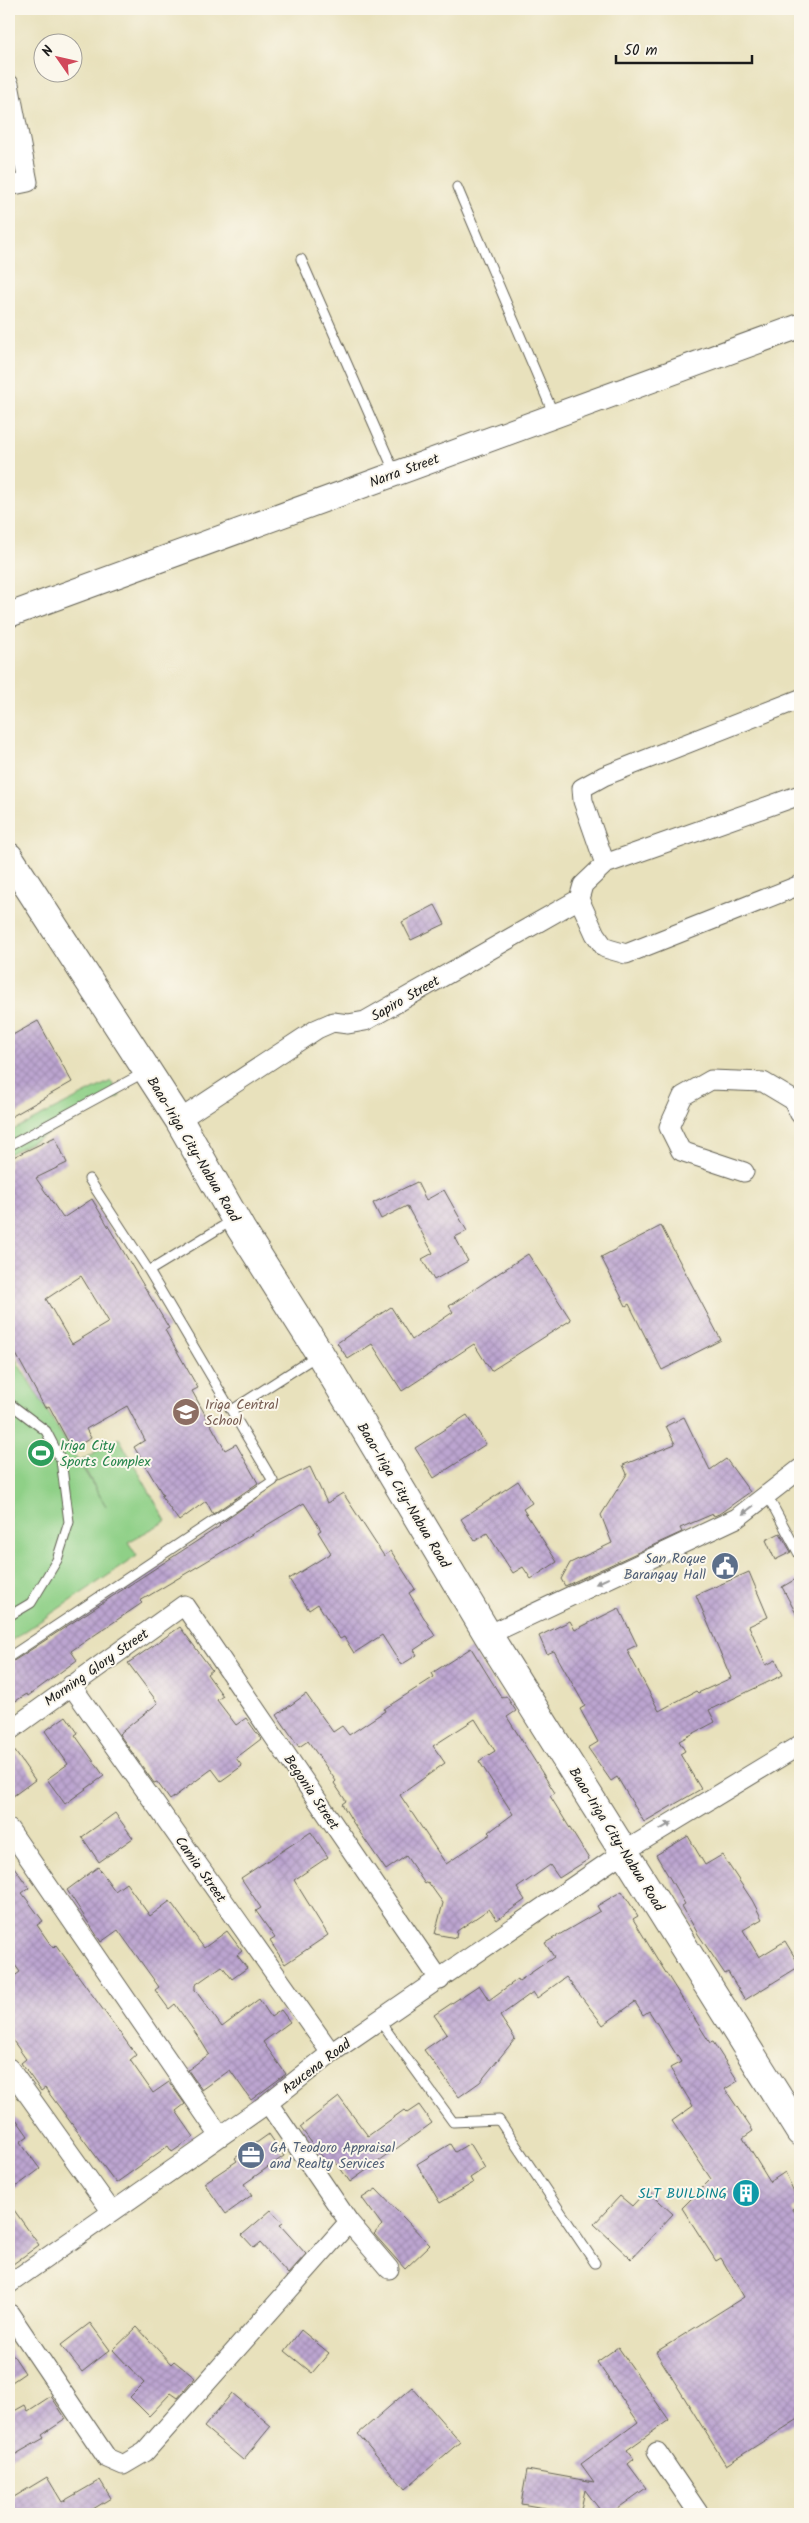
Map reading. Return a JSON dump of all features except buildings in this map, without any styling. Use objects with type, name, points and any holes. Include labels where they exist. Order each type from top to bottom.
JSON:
[{"type":"main road","name":"Baao-Iriga City-Nabua Road","points":[[9,857],[179,1120],[235,1219],[320,1354],[488,1635],[800,2132]]},
{"type":"street","points":[[9,84],[28,182],[9,186]]},
{"type":"street","name":"Narra Street","points":[[9,615],[800,326]]},
{"type":"street","points":[[605,864],[584,801],[582,788],[604,776],[800,699]]},
{"type":"street","points":[[800,795],[605,864],[583,885],[579,898],[595,934],[605,948],[626,954],[800,885]]},
{"type":"street","name":"Sapiro Street","points":[[179,1120],[317,1029],[333,1022],[348,1024],[365,1021],[579,898]]},
{"type":"street","points":[[744,1172],[681,1151],[669,1127],[683,1096],[712,1080],[763,1082],[793,1100],[800,1114]]},
{"type":"street","points":[[488,1635],[737,1518],[800,1469]]},
{"type":"street","name":"Morning Glory Street","points":[[9,1730],[184,1605]]},
{"type":"street","name":"Begonia Street","points":[[184,1605],[440,1980]]},
{"type":"street","name":"Camia Street","points":[[70,1685],[331,2053]]},
{"type":"street","name":"Azucena Road","points":[[9,2284],[268,2102],[331,2053],[440,1980],[625,1851],[800,1745]]},
{"type":"street","points":[[9,1829],[220,2136]]},
{"type":"street","points":[[9,2068],[112,2212]]},
{"type":"street","points":[[268,2102],[349,2222],[389,2269]]},
{"type":"street","points":[[9,2313],[106,2458],[123,2465],[144,2452],[349,2222]]},
{"type":"street","points":[[657,2452],[699,2514]]},
{"type":"lane","points":[[457,187],[554,415]]},
{"type":"lane","points":[[301,259],[395,473]]},
{"type":"lane","points":[[9,1146],[148,1071]]},
{"type":"lane","points":[[9,1657],[273,1481],[149,1271],[89,1179]]},
{"type":"lane","points":[[149,1271],[235,1219]]},
{"type":"lane","points":[[232,1410],[320,1354]]},
{"type":"lane","points":[[9,1403],[46,1431],[61,1460],[68,1522],[56,1560],[30,1603],[9,1616]]},
{"type":"lane","points":[[767,1495],[800,1556]]},
{"type":"lane","points":[[379,2020],[453,2122],[499,2120],[595,2263]]},
{"type":"green space","points":[[111,1081],[120,1096],[9,1154],[9,1132]]},
{"type":"green space","name":"Iriga City Sports Complex","points":[[9,1349],[106,1506],[80,1461],[119,1438],[166,1521],[128,1542],[137,1556],[9,1642]]},
{"type":"place","name":"Iriga Central School","points":[[186,1412]]},
{"type":"place","name":"Iriga City Sports Complex","points":[[41,1453]]},
{"type":"place","name":"San Roque Barangay Hall","points":[[725,1566]]},
{"type":"place","name":"GA Teodoro Appraisal and Realty Services","points":[[251,2155]]},
{"type":"place","name":"SLT BUILDING","points":[[746,2193]]}]
